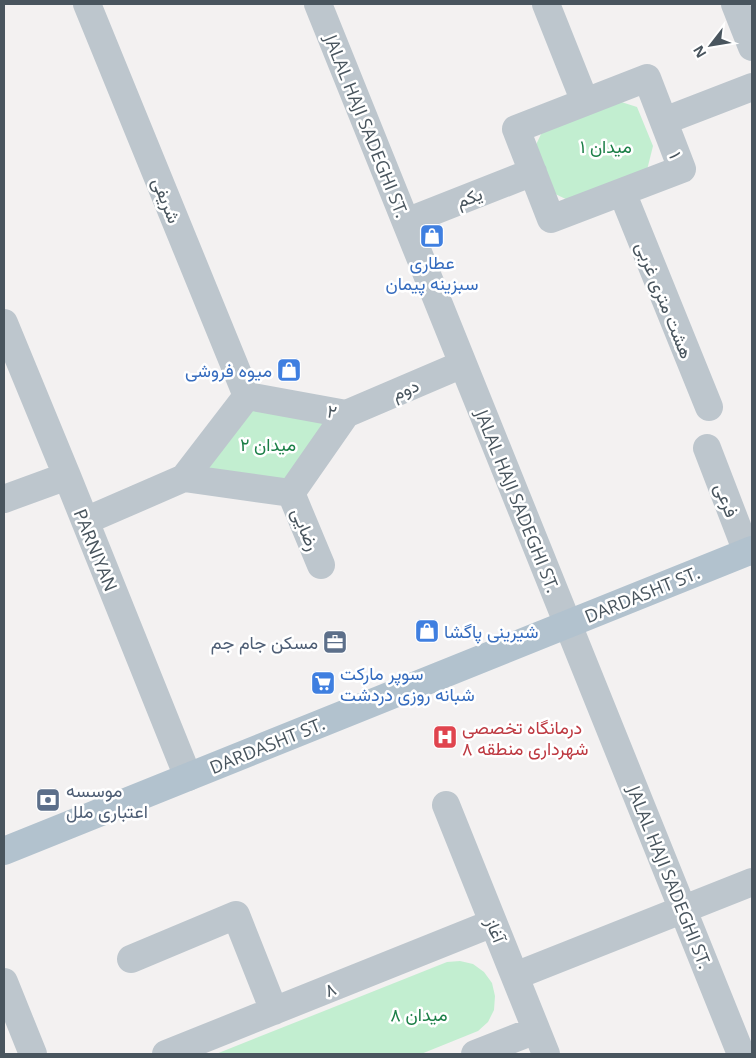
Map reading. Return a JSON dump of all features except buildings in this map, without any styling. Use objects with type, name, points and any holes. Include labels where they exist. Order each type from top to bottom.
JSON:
[{"type":"main road","name":"DARDASHT ST.","points":[[4,851],[749,551]]},
{"type":"street","name":"شریفی","points":[[87,4],[247,396]]},
{"type":"street","name":"JALAL HAJI SADEGHI ST.","points":[[318,4],[742,1054]]},
{"type":"street","points":[[546,4],[586,102]]},
{"type":"street","points":[[736,4],[752,47]]},
{"type":"street","name":"۱","points":[[647,78],[664,122],[682,169],[551,219],[516,129],[647,78]]},
{"type":"street","points":[[664,122],[752,87]]},
{"type":"street","name":"یکم","points":[[406,222],[533,172]]},
{"type":"street","name":"هشت متری غربی","points":[[622,192],[709,407]]},
{"type":"street","name":"PARNIYAN","points":[[4,323],[188,777]]},
{"type":"street","name":"دوم","points":[[346,414],[463,364]]},
{"type":"street","name":"۲","points":[[247,396],[346,414],[291,493]]},
{"type":"street","points":[[85,521],[184,478],[247,396]]},
{"type":"street","name":"فرعی","points":[[707,448],[749,551]]},
{"type":"street","points":[[4,499],[66,476]]},
{"type":"street","points":[[184,478],[291,493]]},
{"type":"street","name":"رضایی","points":[[291,493],[322,564]]},
{"type":"street","name":"آغاز","points":[[446,805],[541,1042]]},
{"type":"street","points":[[515,976],[752,882]]},
{"type":"street","points":[[131,959],[236,915],[274,1011]]},
{"type":"street","name":"۸","points":[[166,1054],[493,923]]},
{"type":"street","points":[[4,982],[33,1054]]},
{"type":"street","points":[[476,1054],[541,1042]]},
{"type":"green space","name":"میدان ۱","points":[[615,100],[637,107],[653,146],[647,170],[570,201],[551,192],[534,149],[542,132]]},
{"type":"green space","name":"میدان ۲","points":[[250,407],[326,421],[284,480],[206,469]]},
{"type":"green space","name":"میدان ۸","points":[[460,961],[473,964],[484,972],[492,983],[495,996],[494,1010],[488,1022],[478,1031],[421,1054],[216,1054],[447,962]]},
{"type":"place","name":"عطاری سبزینه پیمان","points":[[432,236]]},
{"type":"place","name":"میوه فروشی","points":[[289,370]]},
{"type":"place","name":"شیرینی پاگشا","points":[[427,631]]},
{"type":"place","name":"مسکن جام جم","points":[[335,642]]},
{"type":"place","name":"سوپر مارکت شبانه روزی دردشت","points":[[323,683]]},
{"type":"place","name":"درمانگاه تخصصی شهرداری منطقه ۸","points":[[445,737]]},
{"type":"place","name":"موسسه اعتباری ملل","points":[[48,800]]}]
